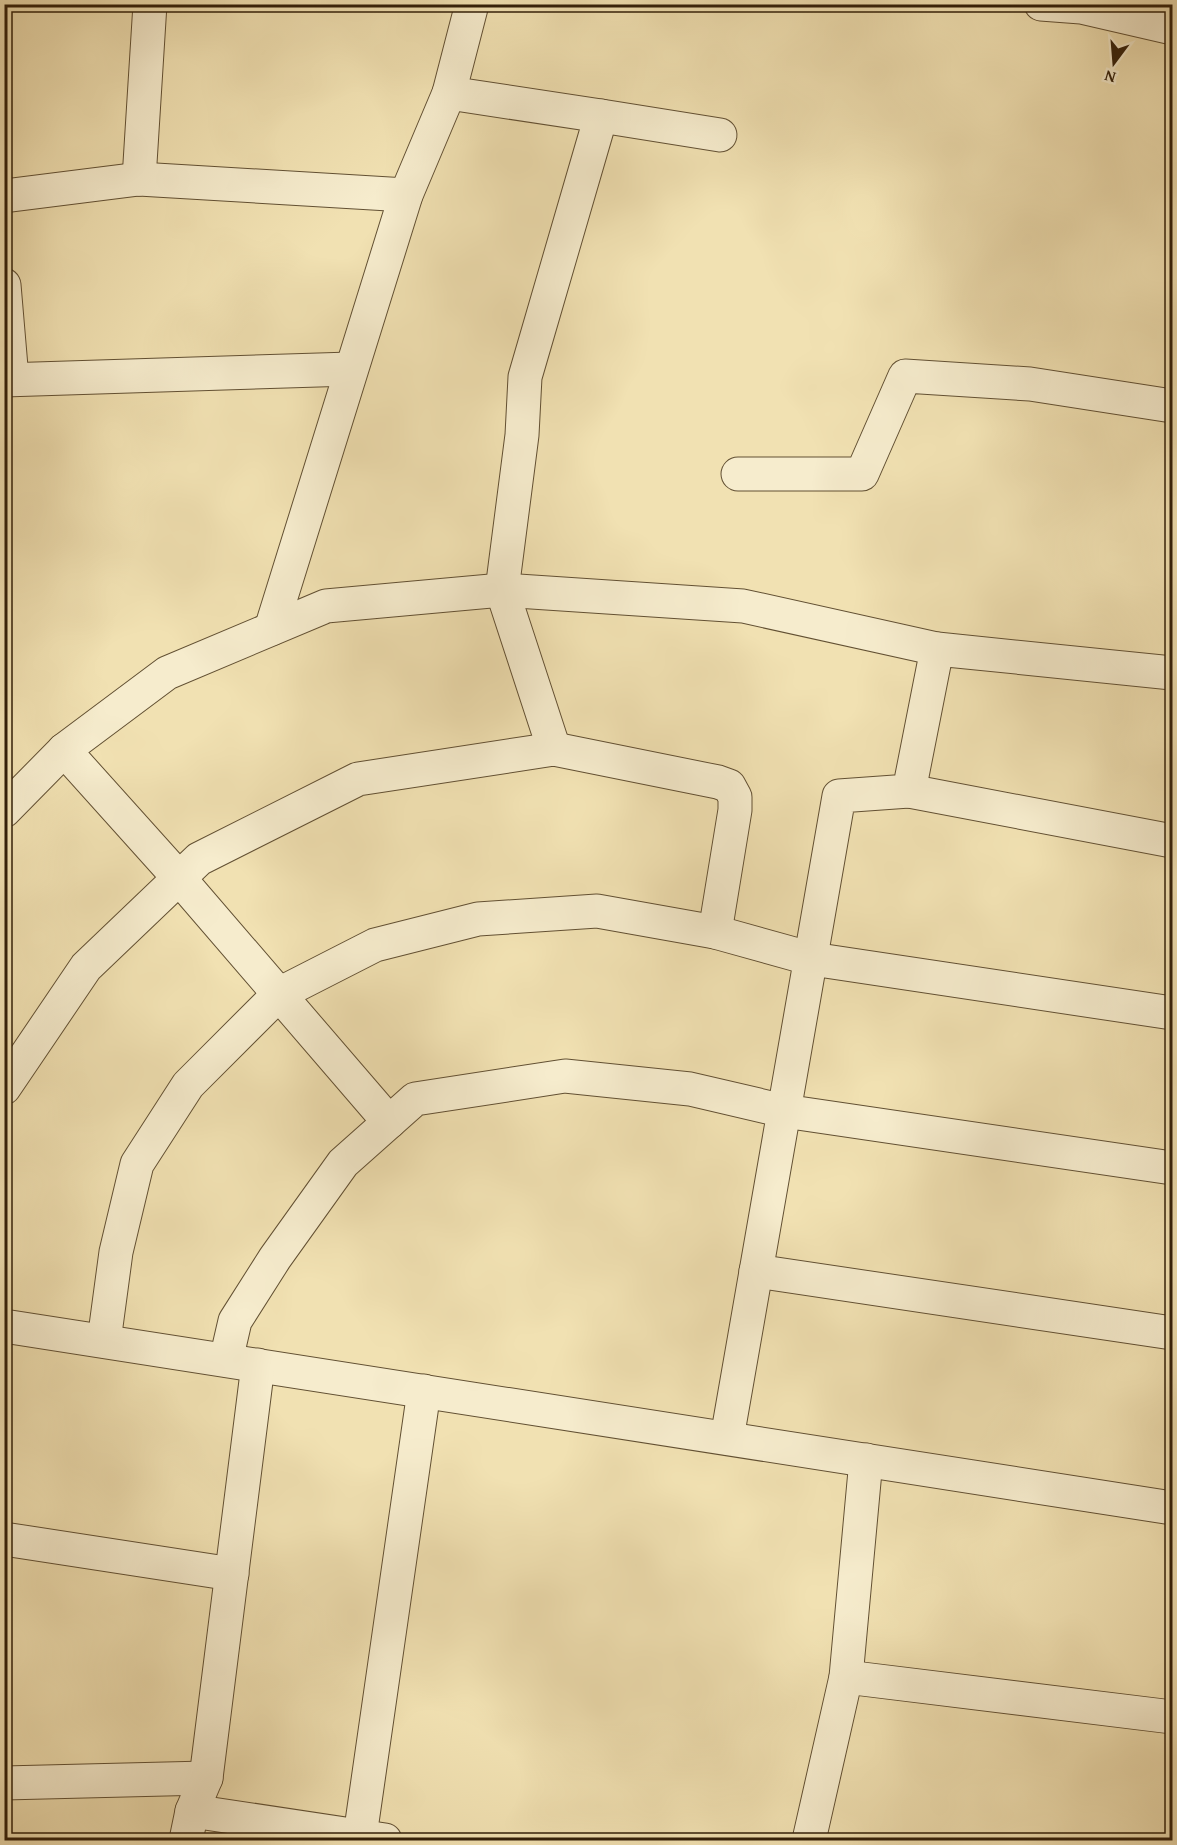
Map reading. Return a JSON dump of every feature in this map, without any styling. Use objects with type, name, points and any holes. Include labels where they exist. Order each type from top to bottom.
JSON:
[{"type":"street","points":[[139,179],[150,4]]},
{"type":"street","points":[[271,629],[406,195],[449,93],[472,4]]},
{"type":"street","points":[[1041,4],[1081,7],[1173,28]]},
{"type":"street","points":[[449,93],[720,135]]},
{"type":"street","points":[[554,750],[502,590],[522,435],[525,377],[601,116]]},
{"type":"street","points":[[4,196],[139,179],[406,195]]},
{"type":"street","points":[[4,285],[8,380],[351,369]]},
{"type":"street","points":[[738,474],[862,474],[905,376],[1030,384],[1173,406]]},
{"type":"street","points":[[4,811],[64,750],[167,673],[326,606],[502,590],[742,606],[937,649],[1173,673]]},
{"type":"street","points":[[909,791],[937,649]]},
{"type":"street","points":[[64,750],[179,878],[389,1122]]},
{"type":"street","points":[[4,1088],[86,967],[199,859],[358,780],[554,750],[729,786],[735,797],[735,810],[715,932]]},
{"type":"street","points":[[727,1438],[839,796],[909,791],[1173,841]]},
{"type":"street","points":[[104,1341],[116,1252],[137,1164],[188,1085],[279,994],[375,945],[478,919],[597,911],[715,932],[812,959],[1173,1013]]},
{"type":"street","points":[[226,1360],[235,1321],[275,1258],[343,1163],[415,1099],[565,1076],[690,1089],[784,1111],[1173,1168]]},
{"type":"street","points":[[756,1271],[1173,1333]]},
{"type":"street","points":[[4,1326],[1173,1508]]},
{"type":"street","points":[[258,1365],[206,1778],[189,1826],[372,1838],[424,1391]]},
{"type":"street","points":[[809,1840],[846,1677],[866,1460]]},
{"type":"street","points":[[4,1539],[232,1574]]},
{"type":"street","points":[[846,1677],[1173,1717]]},
{"type":"street","points":[[4,1783],[206,1778]]}]
